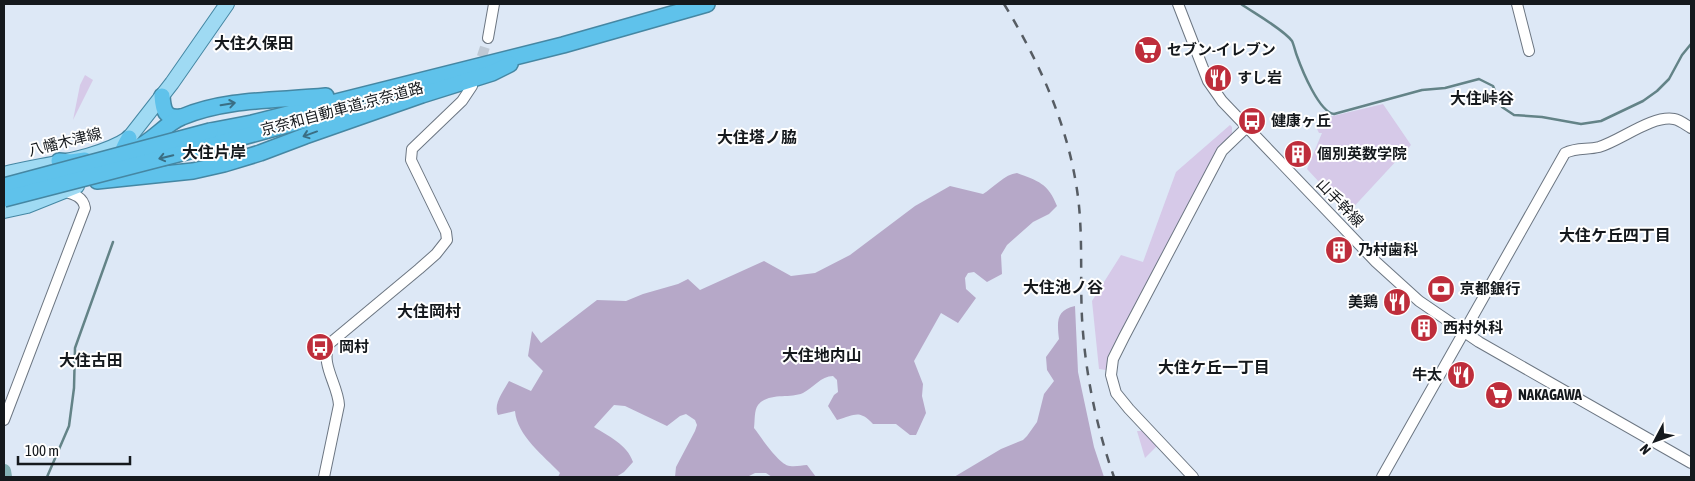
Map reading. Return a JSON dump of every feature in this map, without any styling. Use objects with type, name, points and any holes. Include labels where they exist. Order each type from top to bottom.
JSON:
[{"type":"highway","name":"京奈和自動車道;京奈道路","points":[[4,199],[212,138],[252,123],[563,44],[707,4]]},
{"type":"highway","name":"京奈和自動車道;京奈道路","points":[[4,186],[212,138],[520,59],[563,44]]},
{"type":"highway","points":[[87,183],[103,179],[193,171],[224,164],[260,153],[404,101],[492,73],[520,59]]},
{"type":"highway","points":[[59,162],[71,162],[142,146],[170,123],[207,108],[231,103],[325,96],[417,80]]},
{"type":"highway","points":[[162,96],[164,109],[168,115],[174,118],[181,117]]},
{"type":"highway","points":[[128,138],[122,152],[122,160],[129,171],[140,175]]},
{"type":"main road","name":"八幡木津線","points":[[4,174],[102,151],[128,138],[162,96],[227,4]]},
{"type":"main road","name":"八幡木津線","points":[[4,211],[27,206],[87,183],[131,144],[150,112]]},
{"type":"street","points":[[488,38],[494,4]]},
{"type":"street","name":"山手幹線","points":[[1178,4],[1208,81],[1222,101],[1248,126],[1376,262],[1419,301],[1464,332],[1691,464]]},
{"type":"street","points":[[1517,4],[1529,51]]},
{"type":"street","points":[[324,477],[339,405],[339,396],[325,359],[326,351],[329,344],[425,264],[447,240],[446,232],[411,160],[412,148],[462,101],[472,86]]},
{"type":"street","points":[[1382,477],[1565,153],[1573,149],[1601,146],[1666,118],[1676,119],[1691,128]]},
{"type":"street","points":[[1193,477],[1129,409],[1116,392],[1111,375],[1113,359],[1222,151],[1248,126]]},
{"type":"street","points":[[4,420],[85,208],[81,198],[76,194],[63,191]]},
{"type":"shaded area","points":[[85,75],[93,80],[73,120],[80,85]]},
{"type":"shaded area","points":[[1383,104],[1411,145],[1348,213],[1307,169],[1322,133],[1319,133],[1315,125],[1329,117]]},
{"type":"shaded area","points":[[1230,125],[1232,127],[1232,134],[1219,146],[1109,354],[1106,370],[1099,369],[1092,301],[1121,255],[1143,262],[1176,172]]},
{"type":"shaded area","points":[[1017,173],[1042,184],[1050,192],[1057,206],[1049,214],[1033,222],[1007,245],[1001,255],[1002,274],[987,282],[974,272],[968,273],[965,278],[966,289],[976,298],[958,323],[941,313],[914,361],[923,384],[922,396],[926,413],[916,435],[910,435],[896,424],[873,424],[864,416],[856,414],[837,420],[828,406],[834,395],[838,392],[837,380],[833,376],[821,380],[803,393],[768,398],[758,405],[755,413],[754,428],[776,456],[790,466],[807,465],[816,477],[772,477],[766,473],[755,473],[747,477],[675,477],[676,467],[695,431],[697,425],[695,420],[686,414],[680,416],[667,426],[625,406],[614,405],[594,427],[622,445],[633,462],[624,472],[616,477],[558,477],[560,473],[539,453],[526,437],[517,420],[515,411],[498,415],[498,402],[509,381],[531,391],[543,371],[528,356],[532,331],[541,343],[597,300],[626,301],[688,279],[700,290],[764,261],[791,276],[815,273],[850,255],[915,206],[950,186],[983,194],[1004,179]]},
{"type":"shaded area","points":[[1075,306],[1078,372],[1094,447],[1104,477],[954,477],[1001,449],[1023,440],[1037,422],[1044,394],[1054,381],[1047,370],[1046,357],[1059,339],[1058,322],[1061,314],[1064,310]]},
{"type":"shaded area","points":[[1137,431],[1142,431],[1157,446],[1145,458]]},
{"type":"waterway","points":[[1241,4],[1288,36],[1292,41],[1312,90],[1328,112],[1334,114],[1422,90],[1445,88],[1479,79],[1493,86],[1502,107],[1514,115],[1542,117],[1581,124],[1601,121],[1643,101],[1657,91],[1669,79],[1682,55],[1691,44]]},
{"type":"waterway","points":[[47,477],[69,426],[74,388],[75,348],[113,242]]},
{"type":"waterway","points":[[4,471],[5,477]]},
{"type":"tunnel","points":[[477,71],[488,38]]},
{"type":"railway","points":[[1004,4],[1029,49],[1051,96],[1068,146],[1074,171],[1080,212],[1082,318],[1086,358],[1097,419],[1114,477]]},
{"type":"place","name":"セブン-イレブン","points":[[1148,50]]},
{"type":"place","name":"すし岩","points":[[1218,78]]},
{"type":"place","name":"健康ヶ丘","points":[[1252,121]]},
{"type":"place","name":"個別英数学院","points":[[1298,154]]},
{"type":"place","name":"乃村歯科","points":[[1339,250]]},
{"type":"place","name":"京都銀行","points":[[1441,289]]},
{"type":"place","name":"美鶏","points":[[1397,302]]},
{"type":"place","name":"西村外科","points":[[1424,328]]},
{"type":"place","name":"岡村","points":[[320,347]]},
{"type":"place","name":"牛太","points":[[1461,375]]},
{"type":"place","name":"NAKAGAWA","points":[[1499,395]]},
{"type":"district","name":"大住久保田","points":[[254,43]]},
{"type":"district","name":"大住峠谷","points":[[1482,98]]},
{"type":"district","name":"大住塔ノ脇","points":[[757,137]]},
{"type":"district","name":"大住片岸","points":[[214,152]]},
{"type":"district","name":"大住ケ丘四丁目","points":[[1615,235]]},
{"type":"district","name":"大住池ノ谷","points":[[1063,287]]},
{"type":"district","name":"大住岡村","points":[[429,311]]},
{"type":"district","name":"大住地内山","points":[[822,355]]},
{"type":"district","name":"大住古田","points":[[91,360]]},
{"type":"district","name":"大住ケ丘一丁目","points":[[1214,367]]}]
